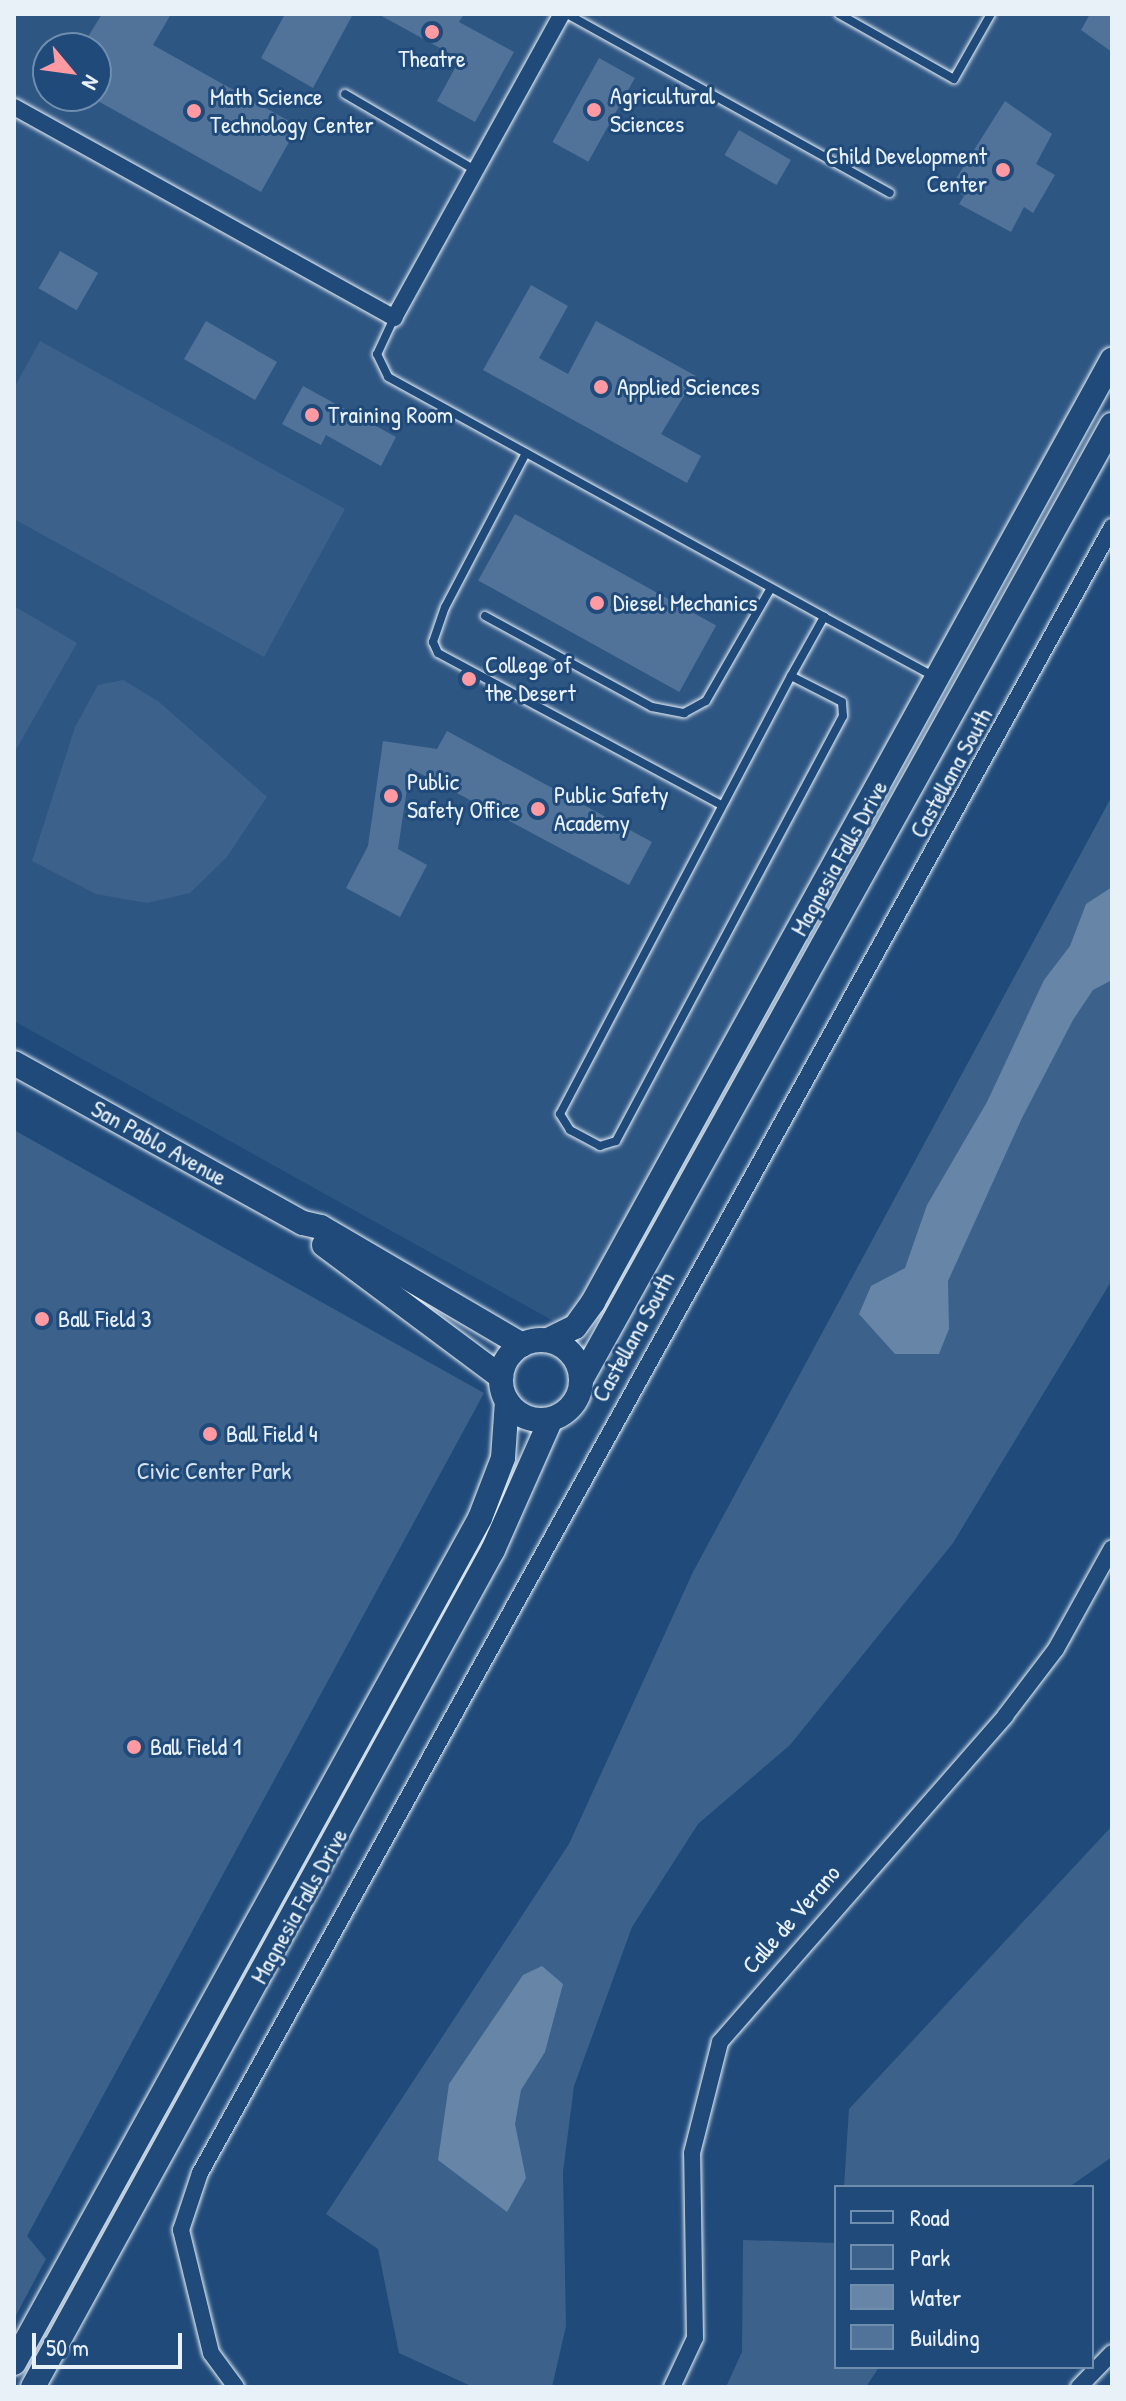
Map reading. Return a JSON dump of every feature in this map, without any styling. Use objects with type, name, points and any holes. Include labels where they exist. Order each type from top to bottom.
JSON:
[{"type":"street","points":[[14,107],[394,318],[565,14]]},
{"type":"street","name":"Magnesia Falls Drive","points":[[548,1340],[575,1327],[593,1302],[1112,360]]},
{"type":"street","name":"Magnesia Falls Drive","points":[[581,1380],[1112,425]]},
{"type":"street","name":"Castellana South","points":[[236,2387],[211,2353],[181,2230],[200,2173],[1112,527]]},
{"type":"street","name":"San Pablo Avenue","points":[[14,1063],[303,1223],[392,1299],[501,1377]]},
{"type":"street","name":"San Pablo Avenue","points":[[303,1223],[321,1227],[522,1345]]},
{"type":"street","points":[[548,1340],[572,1354],[581,1380],[572,1406],[551,1419],[526,1417],[507,1401],[501,1377],[522,1345],[548,1340]]},
{"type":"street","name":"Magnesia Falls Drive","points":[[18,2357],[79,2238],[480,1518],[503,1458],[507,1401]]},
{"type":"street","name":"Magnesia Falls Drive","points":[[33,2387],[493,1550],[551,1419]]},
{"type":"street","name":"Calle de Verano","points":[[672,2387],[695,2338],[692,2153],[720,2042],[1005,1716],[1056,1649],[1112,1548]]},
{"type":"street","points":[[46,2363],[47,2336],[82,2263],[79,2238]]},
{"type":"street","points":[[1079,2387],[1112,2353]]},
{"type":"lane","points":[[565,14],[890,193]]},
{"type":"lane","points":[[839,14],[954,79],[991,14]]},
{"type":"lane","points":[[345,94],[475,171]]},
{"type":"lane","points":[[394,318],[377,354],[388,377],[938,678]]},
{"type":"lane","points":[[526,453],[445,607],[433,642],[438,653],[722,805]]},
{"type":"lane","points":[[485,616],[652,707],[684,713],[706,701],[771,588]]},
{"type":"lane","points":[[791,676],[842,702],[843,716],[616,1141],[600,1146],[570,1130],[560,1114],[722,805],[791,676],[824,617]]},
{"type":"shaded area","name":"College of the Desert","points":[[14,14],[1112,14],[1112,338],[568,1329],[14,1021]]},
{"type":"green space","points":[[40,341],[345,509],[264,657],[14,519],[14,388]]},
{"type":"green space","points":[[14,606],[77,643],[14,753]]},
{"type":"green space","points":[[123,680],[158,701],[267,797],[226,858],[190,893],[147,903],[96,894],[32,861],[75,727],[98,685]]},
{"type":"green space","points":[[1112,796],[1112,1280],[953,1543],[790,1745],[698,1824],[632,1927],[574,2086],[563,2172],[566,2326],[552,2387],[473,2387],[399,2353],[378,2249],[326,2214],[569,1844],[693,1572]]},
{"type":"green space","name":"Civic Center Park","points":[[14,1130],[484,1393],[27,2236],[46,2259],[14,2319]]},
{"type":"green space","points":[[1112,1826],[1112,2157],[1072,2185],[844,2185],[849,2109]]},
{"type":"green space","points":[[743,2240],[834,2243],[834,2369],[878,2369],[866,2387],[726,2387],[742,2352]]},
{"type":"water","points":[[1112,887],[1112,980],[1093,990],[1073,1020],[1022,1118],[948,1281],[949,1329],[939,1354],[895,1354],[859,1314],[871,1286],[905,1268],[927,1205],[987,1102],[1044,980],[1070,946],[1086,904]]},
{"type":"water","points":[[542,1966],[563,1984],[545,2052],[521,2090],[515,2124],[526,2178],[507,2212],[438,2160],[449,2084],[523,1975]]},
{"type":"building","name":"Math Science Technology Center","points":[[102,14],[171,14],[153,45],[298,126],[261,192],[112,109],[112,32],[91,32]]},
{"type":"building","points":[[285,14],[353,14],[313,88],[261,58]]},
{"type":"building","points":[[378,14],[464,14],[459,22],[514,52],[475,122],[437,101],[460,59]]},
{"type":"building","points":[[1090,14],[1112,14],[1112,52],[1081,30]]},
{"type":"building","name":"Agricultural Sciences","points":[[599,58],[635,78],[588,162],[552,142]]},
{"type":"building","name":"Child Development Center","points":[[1005,101],[1052,134],[1036,164],[1055,175],[1033,213],[1024,207],[1011,232],[959,204],[964,196],[950,188]]},
{"type":"building","points":[[739,130],[791,160],[776,185],[724,155]]},
{"type":"building","points":[[60,251],[98,273],[77,310],[39,288]]},
{"type":"building","name":"Applied Sciences","points":[[531,285],[568,306],[539,358],[568,374],[596,321],[696,376],[661,434],[701,456],[687,483],[483,370]]},
{"type":"building","points":[[206,321],[277,362],[255,400],[184,359]]},
{"type":"building","points":[[303,386],[396,437],[381,466],[326,435],[321,445],[282,424]]},
{"type":"building","name":"Diesel Mechanics","points":[[515,514],[716,626],[679,692],[478,580]]},
{"type":"building","name":"Public Safety Academy","points":[[447,731],[652,842],[629,885],[410,768],[398,849],[427,865],[400,917],[346,888],[368,846],[383,741],[437,749]]},
{"type":"place","name":"Theatre","points":[[432,32]]},
{"type":"place","name":"Agricultural Sciences","points":[[594,110]]},
{"type":"place","name":"Math Science Technology Center","points":[[194,111]]},
{"type":"place","name":"Child Development Center","points":[[1003,170]]},
{"type":"place","name":"Applied Sciences","points":[[601,387]]},
{"type":"place","name":"Training Room","points":[[312,415]]},
{"type":"place","name":"Diesel Mechanics","points":[[597,603]]},
{"type":"place","name":"College of the Desert","points":[[469,679]]},
{"type":"place","name":"Public Safety Office","points":[[391,796]]},
{"type":"place","name":"Public Safety Academy","points":[[538,809]]},
{"type":"place","name":"Ball Field 3","points":[[42,1319]]},
{"type":"place","name":"Ball Field 4","points":[[210,1434]]},
{"type":"place","name":"Ball Field 1","points":[[134,1747]]}]
